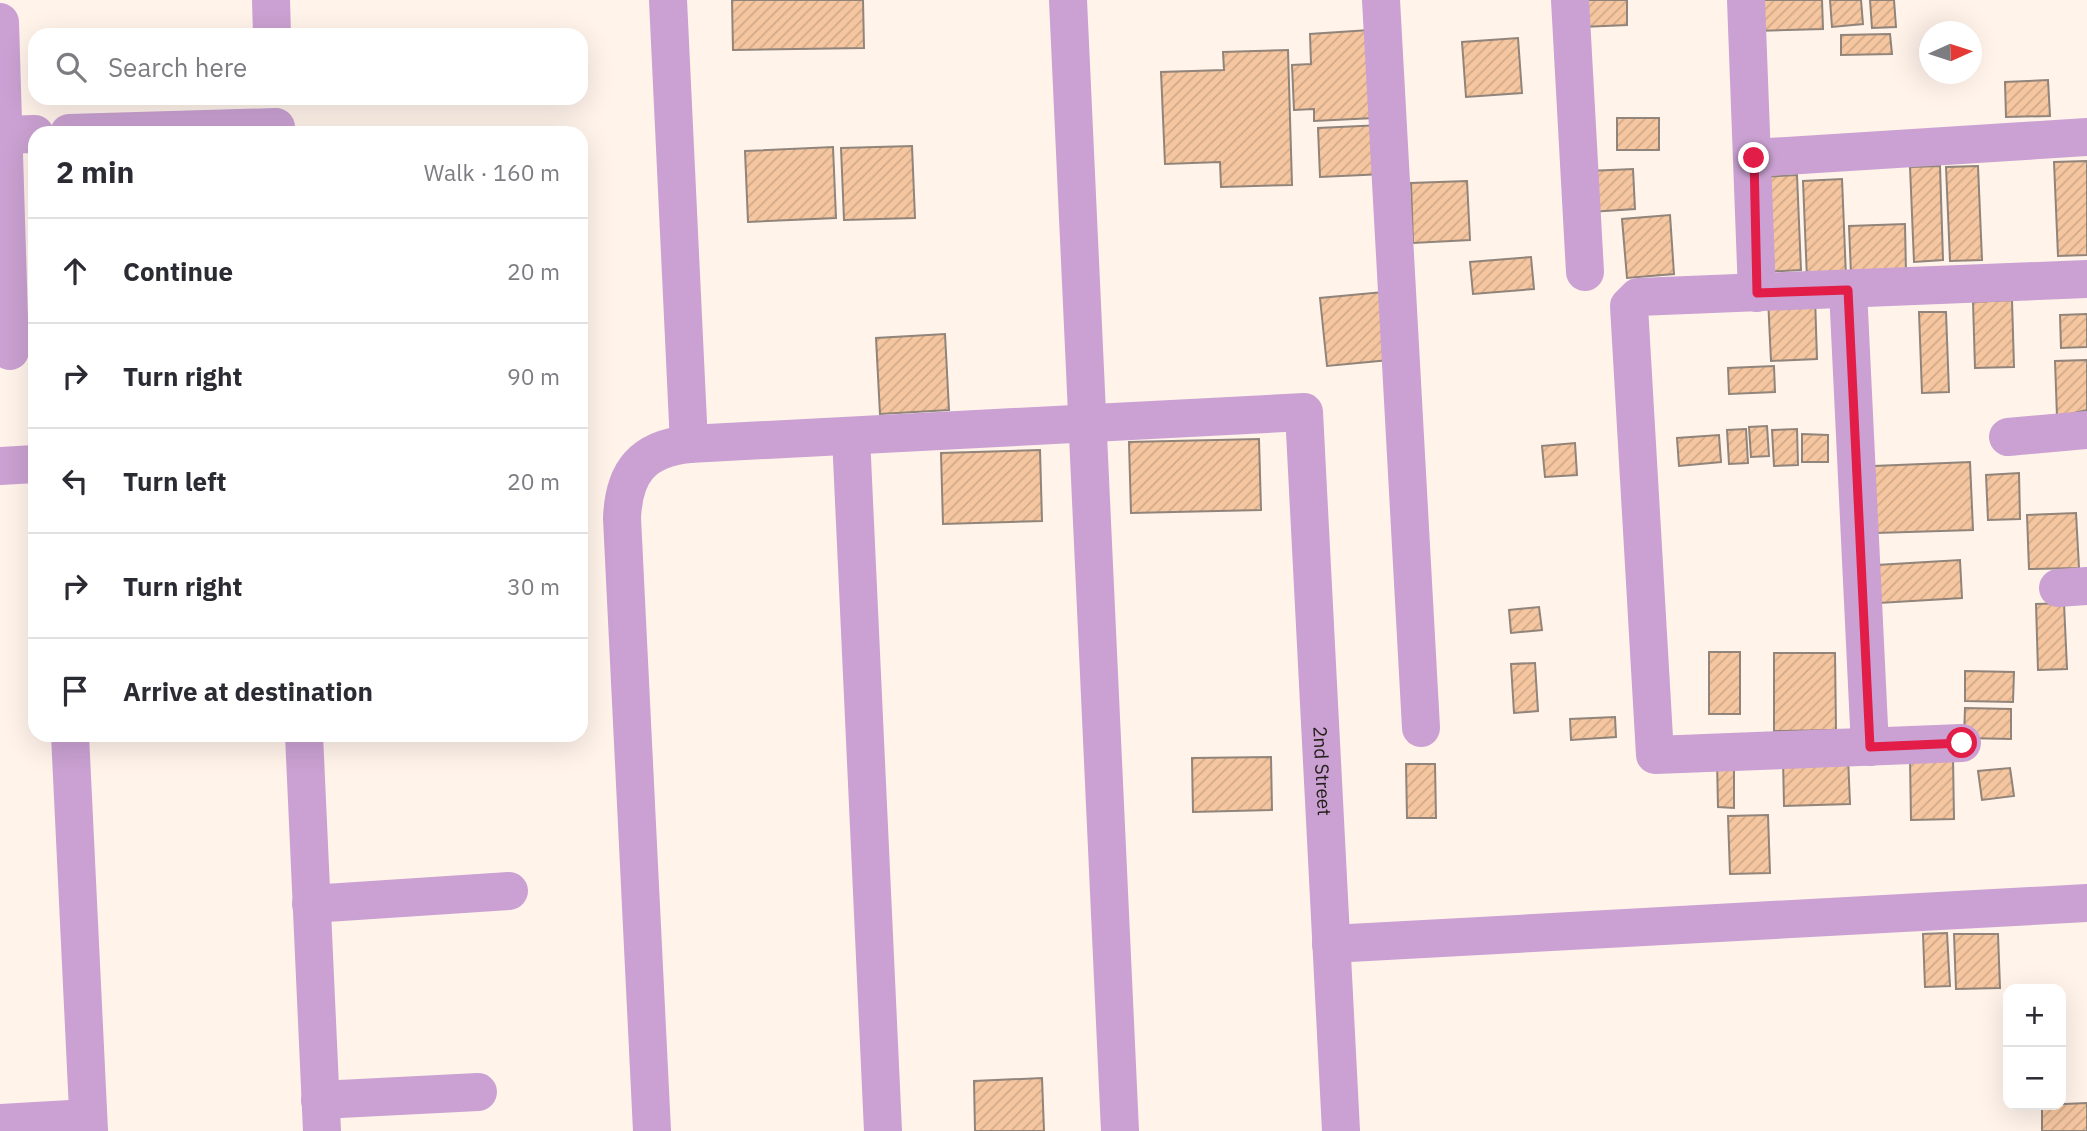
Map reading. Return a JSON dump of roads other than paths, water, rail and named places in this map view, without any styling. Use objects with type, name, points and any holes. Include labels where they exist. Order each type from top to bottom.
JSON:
[{"type":"street","points":[[271,0],[272,28]]},
{"type":"street","points":[[668,0],[689,444]]},
{"type":"street","points":[[1068,0],[1120,1131]]},
{"type":"street","points":[[1381,0],[1421,728]]},
{"type":"street","points":[[1570,0],[1585,271]]},
{"type":"street","points":[[1746,0],[1757,293]]},
{"type":"street","points":[[0,22],[13,135],[10,351]]},
{"type":"street","points":[[208,126],[276,119]]},
{"type":"street","points":[[1754,158],[2087,137]]},
{"type":"street","points":[[1962,743],[1655,755],[1629,306],[1638,297],[2087,279]]},
{"type":"street","points":[[1848,290],[1870,747]]},
{"type":"street","name":"2nd Street","points":[[1087,424],[1304,412],[1341,1131]]},
{"type":"street","points":[[652,1131],[623,501],[637,467],[650,454],[666,447],[689,444],[1087,424]]},
{"type":"street","points":[[2008,437],[2087,430]]},
{"type":"street","points":[[851,436],[883,1131]]},
{"type":"street","points":[[0,466],[28,464]]},
{"type":"street","points":[[0,1124],[89,1124],[70,742]]},
{"type":"street","points":[[304,742],[321,1116],[478,1092]]},
{"type":"street","points":[[312,904],[509,891]]},
{"type":"street","points":[[1331,944],[2087,903]]}]
